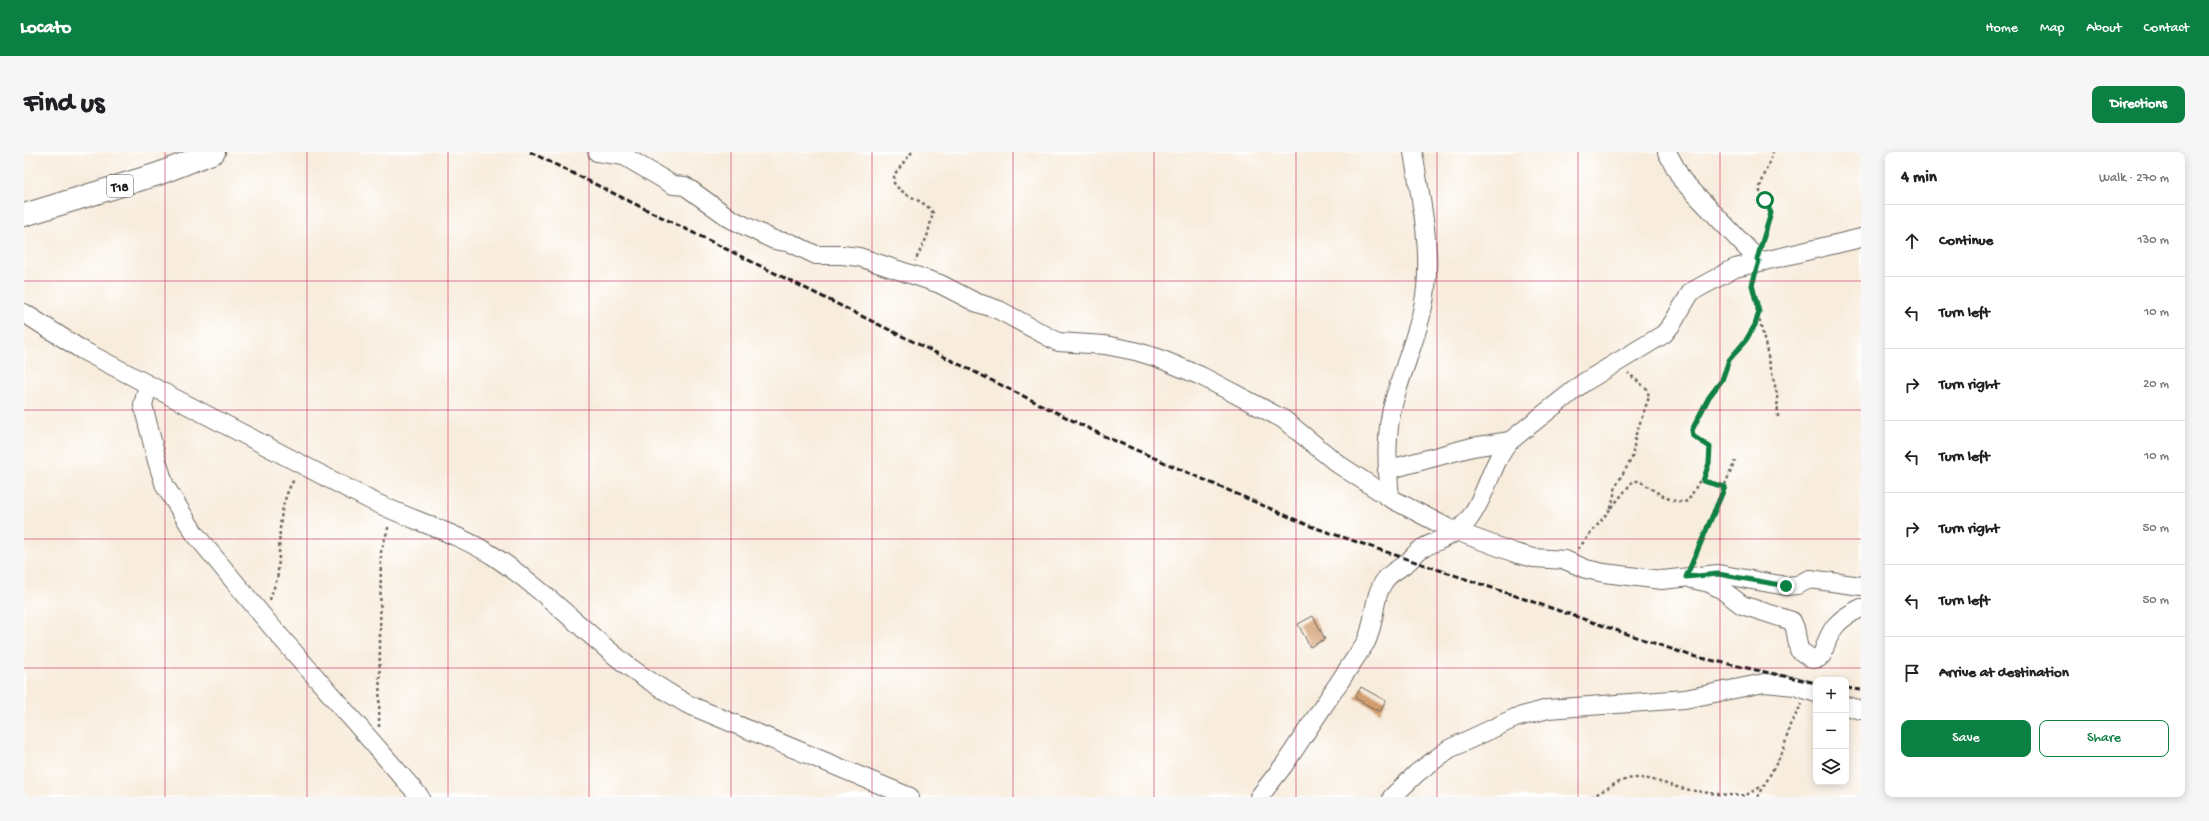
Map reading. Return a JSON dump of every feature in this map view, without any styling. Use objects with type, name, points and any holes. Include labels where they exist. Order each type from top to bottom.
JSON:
[{"type":"highway","name":"T18","points":[[24,215],[158,174],[214,152]]},
{"type":"street","points":[[597,152],[624,156],[672,185],[685,186],[731,219],[774,240],[791,243],[816,256],[852,256],[940,284],[975,302],[994,307],[1058,342],[1105,345],[1135,351],[1158,358],[1201,376],[1255,406],[1283,418],[1338,464],[1390,498],[1426,518],[1528,556],[1556,558],[1586,569],[1604,573],[1662,580],[1718,574],[1786,586],[1792,586],[1810,579],[1861,586]]},
{"type":"street","points":[[1390,498],[1387,470],[1389,433],[1393,403],[1414,338],[1426,288],[1427,260],[1422,208],[1413,152]]},
{"type":"street","points":[[1667,152],[1682,180],[1758,260]]},
{"type":"street","points":[[1259,797],[1284,765],[1366,642],[1370,634],[1378,594],[1384,580],[1421,549],[1440,542],[1458,531],[1473,513],[1486,489],[1502,453],[1510,440],[1559,401],[1616,362],[1668,330],[1691,292],[1697,287],[1735,268],[1758,260],[1861,238]]},
{"type":"street","points":[[24,313],[82,350],[148,385],[393,511],[456,536],[493,556],[536,588],[628,666],[654,685],[687,704],[910,797]]},
{"type":"street","points":[[148,385],[144,405],[165,486],[195,534],[380,754],[420,797]]},
{"type":"street","points":[[1387,470],[1472,447],[1510,440]]},
{"type":"street","points":[[1686,577],[1709,583],[1742,605],[1792,622],[1795,628],[1799,650],[1803,655],[1812,659],[1819,658],[1822,655],[1830,632],[1837,622],[1861,608]]},
{"type":"street","points":[[1392,797],[1417,773],[1449,749],[1530,712],[1548,709],[1685,699],[1764,683],[1782,684],[1812,692]]},
{"type":"street","points":[[1849,707],[1861,710]]},
{"type":"path","points":[[910,275],[927,237],[933,213],[928,205],[902,190],[894,183],[894,175],[912,152]]},
{"type":"path","points":[[1773,152],[1760,187],[1760,192],[1771,213],[1752,285],[1777,394],[1778,418]]},
{"type":"path","points":[[1703,481],[1709,463],[1710,447],[1693,436],[1692,430],[1709,397],[1722,380],[1729,360],[1746,340],[1755,325],[1759,312]]},
{"type":"path","points":[[1610,510],[1616,486],[1632,458],[1636,434],[1649,397],[1647,389],[1616,362]]},
{"type":"path","points":[[1686,577],[1735,462]]},
{"type":"path","points":[[271,626],[269,612],[278,571],[280,522],[288,488],[303,464]]},
{"type":"path","points":[[1568,562],[1633,481],[1638,481],[1667,498],[1685,502],[1688,501],[1698,482],[1703,481],[1725,487]]},
{"type":"path","points":[[380,754],[378,675],[380,559],[393,511]]},
{"type":"path","points":[[1758,797],[1762,786],[1783,751],[1790,725],[1812,692]]},
{"type":"path","points":[[1592,797],[1605,791],[1621,780],[1636,778],[1649,779],[1687,790],[1738,796],[1747,794],[1762,786]]},
{"type":"building","points":[[1313,616],[1325,639],[1310,647],[1298,624]]},
{"type":"building","points":[[1361,687],[1386,701],[1380,712],[1355,698]]},
{"type":"railway","points":[[530,152],[1104,436],[1310,526],[1692,656],[1813,682]]},
{"type":"railway","points":[[1849,688],[1861,690]]},
{"type":"route","points":[[1765,200],[1771,213],[1757,259],[1759,261],[1752,285],[1759,312],[1755,325],[1746,340],[1729,360],[1722,380],[1709,397],[1692,430],[1693,436],[1710,447],[1709,463],[1703,481],[1725,487],[1686,577],[1718,574],[1731,575],[1786,586]]}]
